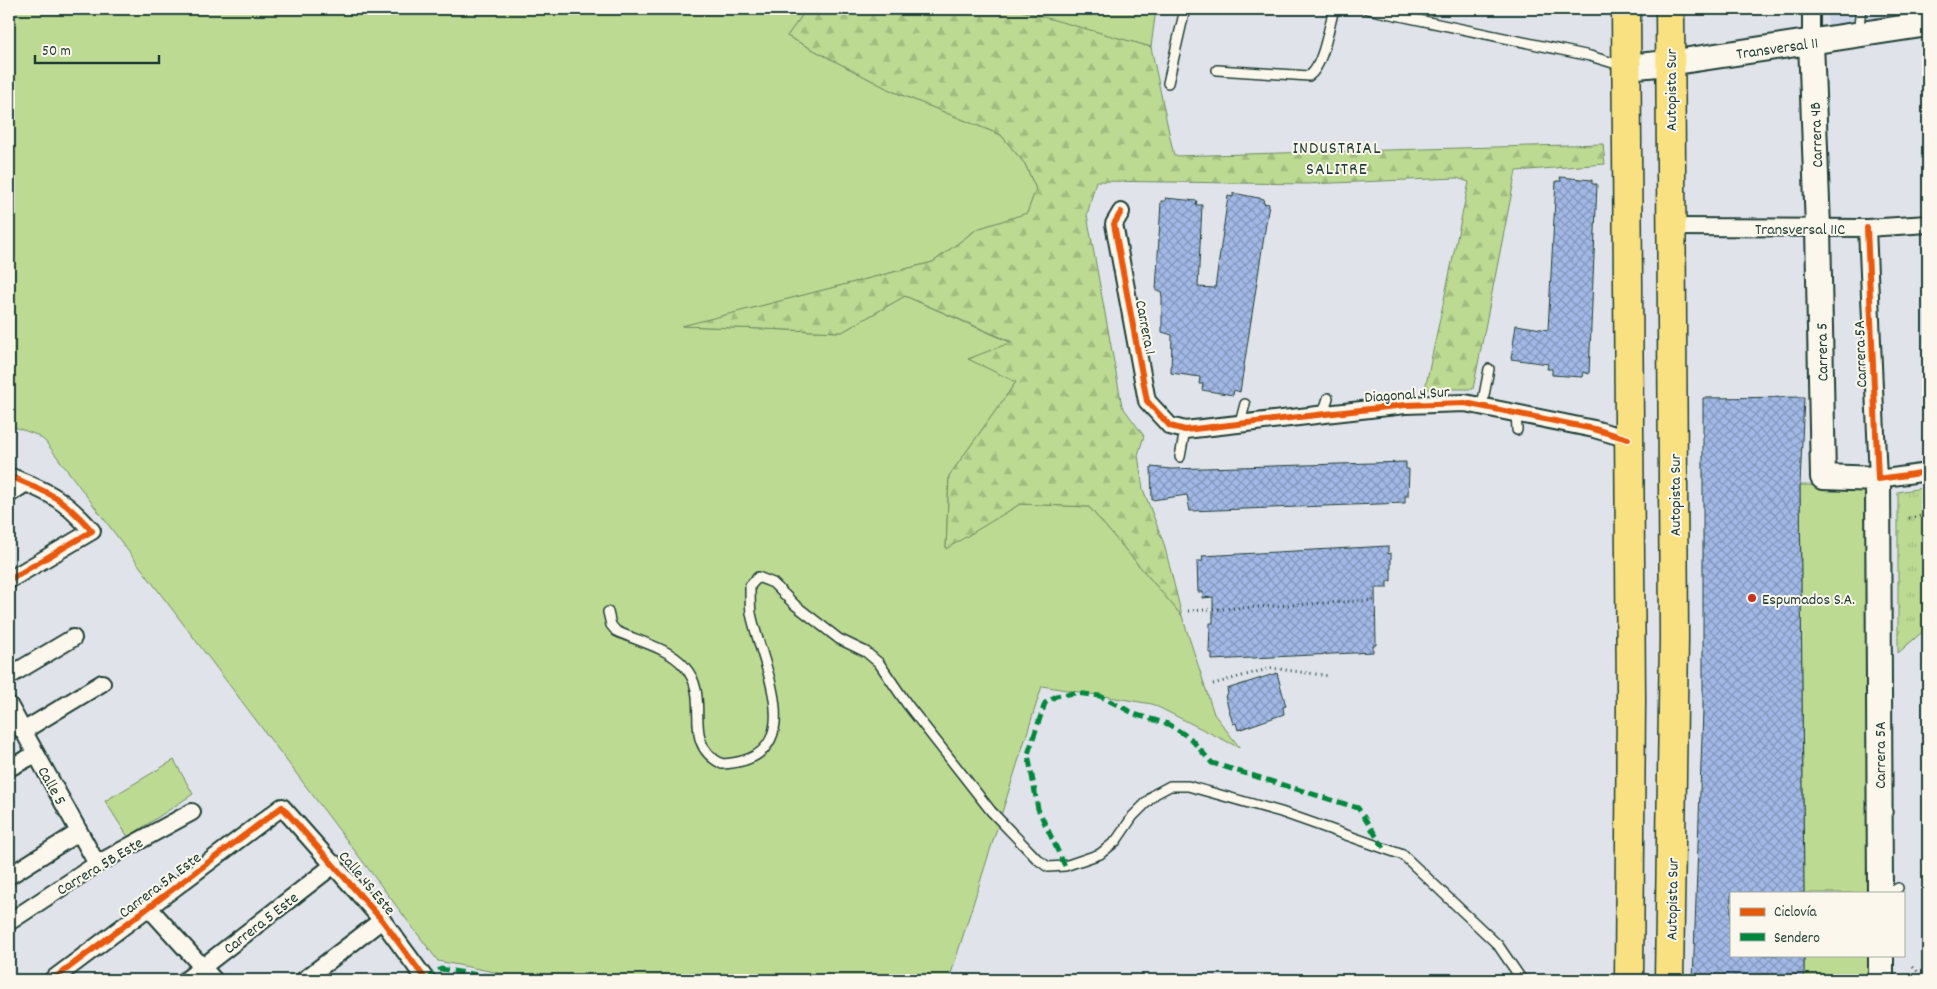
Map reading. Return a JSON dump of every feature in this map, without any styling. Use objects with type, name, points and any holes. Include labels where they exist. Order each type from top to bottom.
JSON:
[{"type":"highway","points":[[1626,9],[1631,699],[1628,980]]},
{"type":"highway","name":"Autopista Sur","points":[[1669,980],[1674,638],[1669,63],[1674,13]]},
{"type":"main road","name":"Transversal 11","points":[[1626,67],[1669,63],[1928,24]]},
{"type":"main road","name":"Carrera 4B","points":[[1811,42],[1818,228]]},
{"type":"main road","name":"Carrera 5","points":[[1818,228],[1823,477],[1878,478]]},
{"type":"main road","name":"Carrera 5A","points":[[1878,478],[1889,890]]},
{"type":"main road","points":[[1880,956],[1881,980]]},
{"type":"street","points":[[1811,9],[1811,42]]},
{"type":"street","name":"Carrera 1","points":[[1121,212],[1114,224],[1147,401],[1170,426],[1185,430]]},
{"type":"street","name":"Transversal 11C","points":[[1671,227],[1867,228],[1928,224]]},
{"type":"street","name":"Carrera 5A","points":[[1867,228],[1878,478]]},
{"type":"street","name":"Diagonal 4 Sur","points":[[1185,430],[1405,404],[1465,403],[1516,412],[1628,439]]},
{"type":"street","points":[[1878,478],[1928,472]]},
{"type":"street","points":[[9,476],[48,491],[71,508],[92,531],[9,580]]},
{"type":"street","points":[[9,494],[26,483]]},
{"type":"street","points":[[9,676],[73,638]]},
{"type":"street","points":[[23,730],[102,684]]},
{"type":"street","name":"Calle 5","points":[[9,705],[97,864]]},
{"type":"street","points":[[9,768],[36,754]]},
{"type":"street","name":"Calle 4S Este","points":[[282,807],[335,864],[382,920],[425,980]]},
{"type":"street","name":"Carrera 5A Este","points":[[52,980],[150,909],[282,807]]},
{"type":"street","name":"Carrera 5B Este","points":[[9,922],[97,864],[192,812]]},
{"type":"street","points":[[9,876],[79,832]]},
{"type":"street","name":"Carrera 5 Este","points":[[186,980],[335,864]]},
{"type":"street","points":[[150,909],[214,980]]},
{"type":"street","points":[[304,980],[382,920]]},
{"type":"lane","points":[[1168,83],[1185,9]]},
{"type":"lane","points":[[1217,70],[1309,76],[1318,64],[1334,9]]},
{"type":"lane","points":[[1367,9],[1590,56],[1626,67]]},
{"type":"lane","points":[[1858,35],[1861,9]]},
{"type":"lane","points":[[1482,406],[1489,369]]},
{"type":"lane","points":[[1323,414],[1328,398]]},
{"type":"lane","points":[[1240,423],[1245,404]]},
{"type":"lane","points":[[1516,412],[1517,430]]},
{"type":"lane","points":[[1180,457],[1185,430]]},
{"type":"lane","points":[[608,612],[611,625],[616,631],[672,656],[690,674],[697,688],[699,736],[703,750],[722,764],[748,759],[763,749],[774,727],[774,689],[751,612],[750,586],[758,577],[773,583],[795,605],[839,639],[866,652],[879,662],[907,704],[991,811],[1037,859],[1048,867],[1065,866],[1100,854],[1116,841],[1133,816],[1156,794],[1170,786],[1188,786],[1281,812],[1403,855],[1498,946],[1522,980]]},
{"type":"path","points":[[1909,518],[1928,515]]},
{"type":"path","points":[[1188,611],[1376,600]]},
{"type":"path","points":[[1212,684],[1271,668],[1330,676]]},
{"type":"path","points":[[1913,967],[1926,980]]},
{"type":"shaded area","points":[[1827,9],[1928,9],[1928,10],[1828,26]]},
{"type":"green space","points":[[9,9],[807,9],[787,36],[892,91],[1001,135],[1025,164],[1036,189],[1027,214],[977,229],[933,262],[684,326],[842,332],[905,296],[1012,343],[969,359],[1016,382],[949,476],[946,548],[1020,504],[1089,507],[1182,616],[1214,714],[1240,748],[1152,704],[1042,686],[949,980],[535,980],[438,961],[45,441],[37,435],[9,425]]},
{"type":"green space","points":[[807,9],[1015,9],[1151,47],[1174,156],[1603,144],[1605,164],[1516,171],[1473,389],[1425,389],[1469,182],[1457,178],[1307,184],[1096,181],[1087,215],[1122,406],[1144,436],[1138,455],[1143,489],[1164,544],[1182,616],[1089,507],[1020,504],[946,549],[949,476],[1016,382],[968,359],[1012,342],[905,296],[842,332],[682,326],[933,262],[977,229],[1027,213],[1036,189],[1025,164],[1001,135],[892,91],[787,36]]},
{"type":"green space","points":[[1015,9],[1156,9],[1151,47],[1015,10]]},
{"type":"green space","points":[[1800,485],[1865,486],[1869,892],[1804,892]]},
{"type":"green space","points":[[1928,487],[1928,627],[1898,653],[1898,492]]},
{"type":"green space","points":[[174,760],[193,794],[128,837],[105,801]]},
{"type":"green space","points":[[1804,956],[1869,956],[1869,980],[1804,980]]},
{"type":"building","points":[[1560,177],[1592,180],[1592,184],[1597,184],[1589,374],[1583,372],[1582,377],[1552,375],[1552,369],[1547,369],[1548,364],[1511,359],[1516,325],[1548,330],[1556,181],[1561,181]]},
{"type":"building","points":[[1233,193],[1264,199],[1263,203],[1269,204],[1240,392],[1234,390],[1233,395],[1202,390],[1203,384],[1199,384],[1200,377],[1171,373],[1172,335],[1162,332],[1162,297],[1161,291],[1156,291],[1161,201],[1166,201],[1165,198],[1197,201],[1196,205],[1202,205],[1198,287],[1215,288],[1228,196],[1233,197]]},
{"type":"building","name":"Espumados S.A.","points":[[1804,397],[1800,485],[1804,892],[1730,892],[1730,956],[1804,956],[1804,980],[1693,980],[1703,710],[1703,398]]},
{"type":"building","points":[[1406,462],[1406,469],[1409,469],[1408,496],[1405,496],[1405,503],[1190,511],[1187,495],[1152,500],[1151,467],[1171,469]]},
{"type":"building","points":[[1388,546],[1388,554],[1391,553],[1391,581],[1387,581],[1387,588],[1375,588],[1376,645],[1373,645],[1373,652],[1212,660],[1212,653],[1209,653],[1210,623],[1213,623],[1213,597],[1202,598],[1203,592],[1198,592],[1197,561],[1203,561],[1202,556]]},
{"type":"building","points":[[1277,673],[1286,706],[1283,707],[1284,714],[1238,730],[1236,723],[1233,724],[1225,696],[1228,694],[1227,689]]},
{"type":"marked path","points":[[1065,866],[1038,809],[1028,754],[1045,703],[1056,696],[1075,693],[1100,696],[1137,715],[1168,724],[1190,738],[1212,763],[1358,808],[1384,848]]},
{"type":"marked path","points":[[426,979],[441,969],[510,980]]},
{"type":"cycle path","points":[[1121,212],[1114,224],[1147,401],[1170,426],[1185,430],[1405,405],[1465,403],[1594,429],[1628,439]]},
{"type":"cycle path","points":[[1867,228],[1878,479],[1928,472]]},
{"type":"cycle path","points":[[9,476],[55,497],[64,503],[92,531],[9,580]]},
{"type":"cycle path","points":[[52,980],[282,807],[382,920],[426,980]]},
{"type":"place","name":"Espumados S.A.","points":[[1752,598]]},
{"type":"district","name":"INDUSTRIAL SALITRE","points":[[1337,157]]}]
